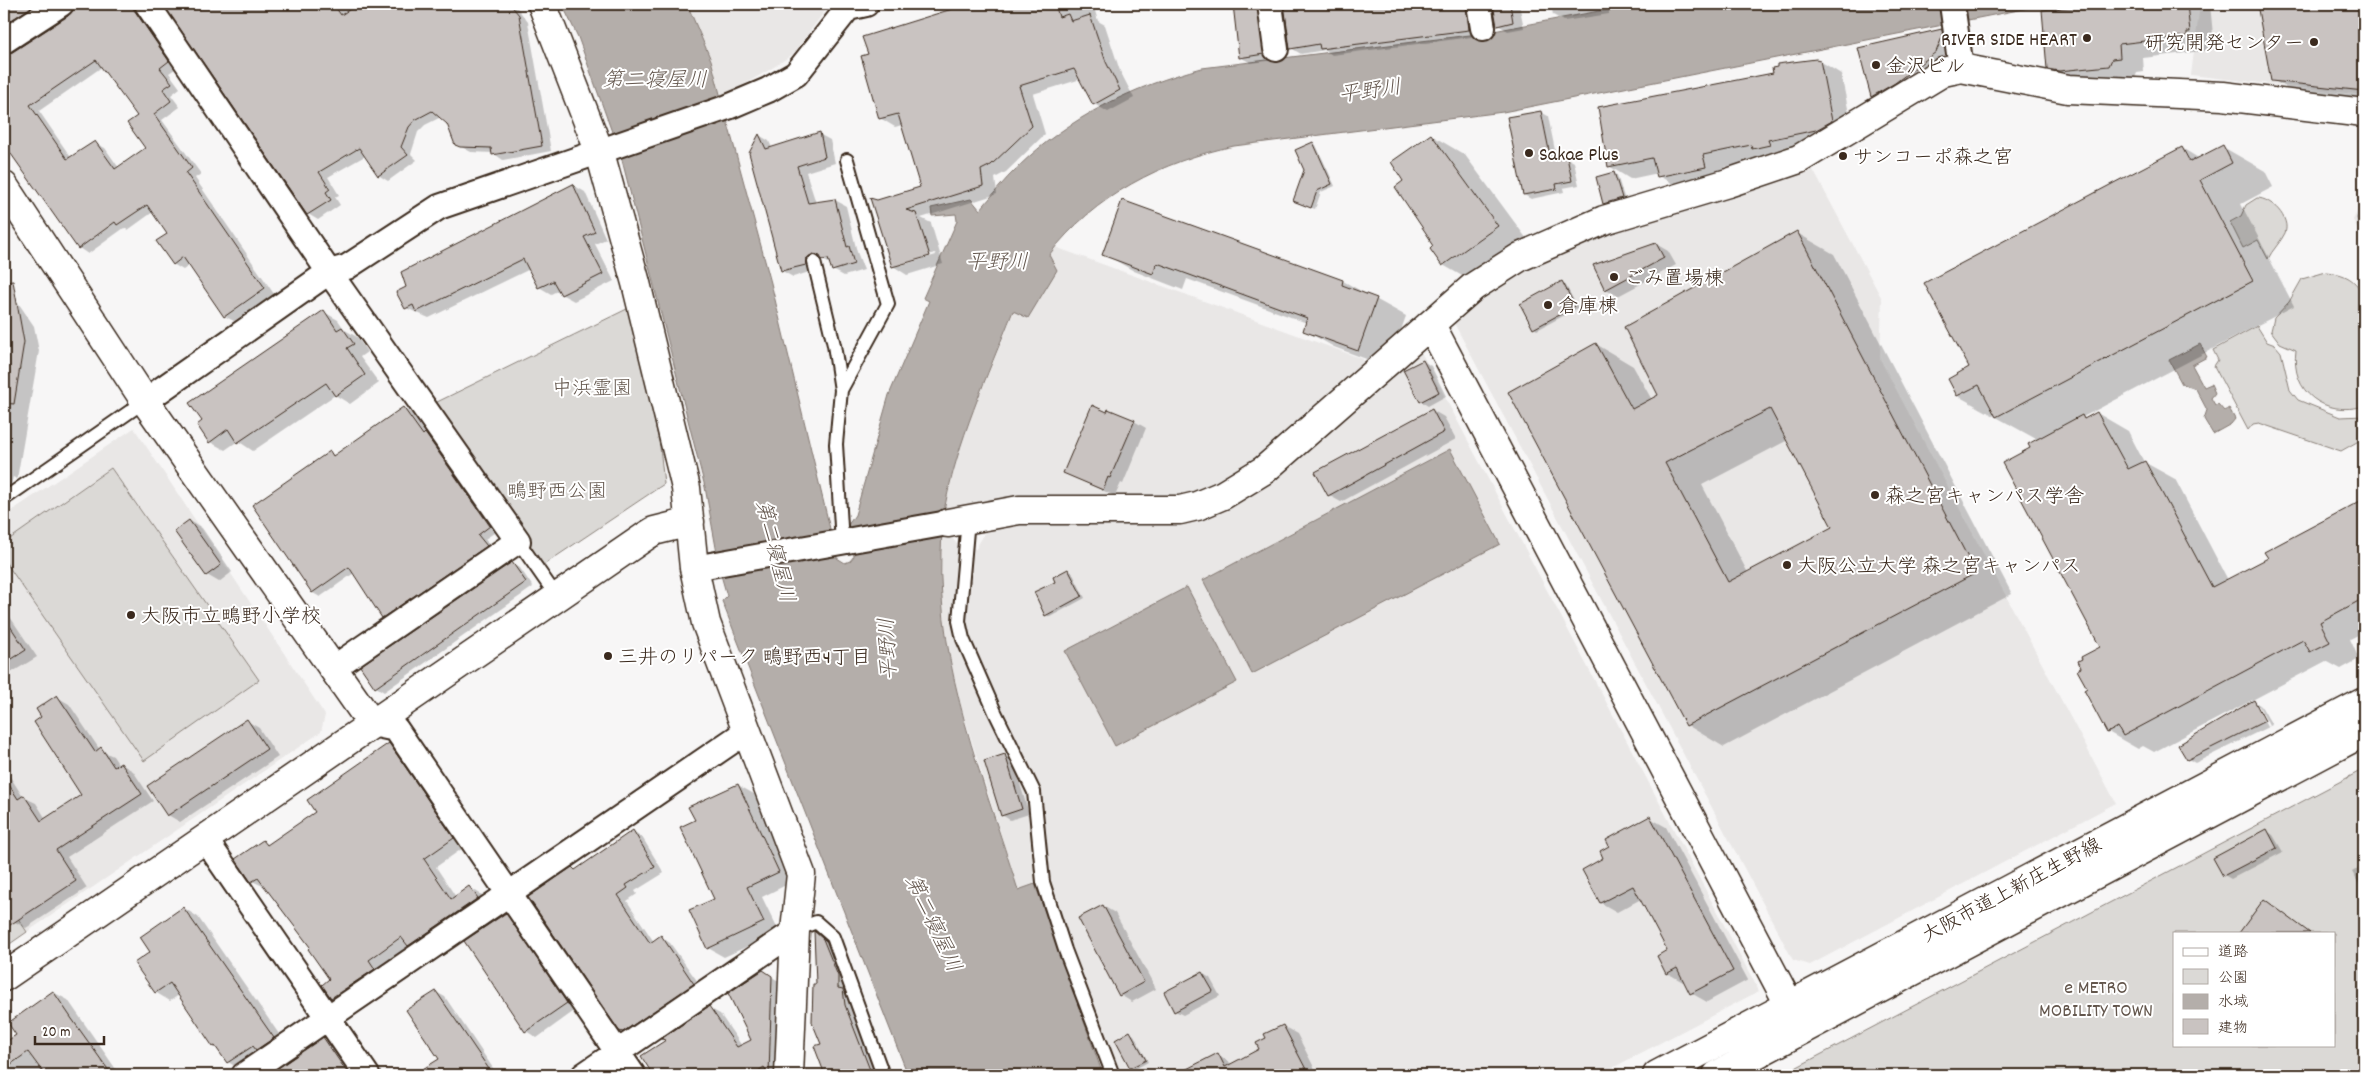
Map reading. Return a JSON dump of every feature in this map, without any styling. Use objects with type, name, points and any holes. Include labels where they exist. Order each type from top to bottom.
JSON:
[{"type":"street","points":[[4,42],[61,4]]},
{"type":"street","points":[[147,4],[329,272],[518,540],[332,669]]},
{"type":"street","points":[[542,4],[607,150],[636,283],[680,462],[690,522],[704,566],[706,623],[801,874],[795,931],[789,1075]]},
{"type":"street","points":[[1270,4],[1276,49]]},
{"type":"street","points":[[1479,4],[1483,28]]},
{"type":"street","points":[[145,401],[329,272],[347,267],[439,207],[728,107],[768,90],[796,74],[854,5]]},
{"type":"street","points":[[1954,15],[1961,68]]},
{"type":"street","points":[[704,566],[1018,510],[1161,512],[1180,510],[1210,501],[1264,470],[1473,287],[1529,252],[1604,220],[1728,183],[1799,159],[1926,80],[1943,72],[1961,68],[2068,89],[2223,96],[2364,113]]},
{"type":"street","points":[[4,186],[145,401],[332,669],[372,724],[396,729],[508,896],[633,1075]]},
{"type":"street","points":[[1431,325],[1790,1006]]},
{"type":"street","points":[[4,976],[654,531],[690,522]]},
{"type":"street","name":"大阪市道上新庄生野線","points":[[1657,1075],[2364,702]]},
{"type":"street","points":[[244,1075],[747,731]]},
{"type":"street","name":"大阪市道上新庄生野線","points":[[1717,1075],[2364,732]]},
{"type":"street","points":[[205,839],[366,1075]]},
{"type":"street","points":[[584,1075],[795,931]]},
{"type":"lane","points":[[841,390],[888,304],[847,160]]},
{"type":"lane","points":[[814,262],[834,345],[841,390],[836,444],[842,542]]},
{"type":"lane","points":[[4,499],[145,401]]},
{"type":"lane","points":[[958,521],[959,622],[963,639],[995,712],[1034,792],[1043,882],[1065,950],[1113,1075]]},
{"type":"lane","points":[[518,540],[557,597]]},
{"type":"lane","points":[[795,931],[816,922],[833,937],[883,1075]]},
{"type":"shaded area","points":[[687,4],[825,4],[825,11],[793,54],[721,98],[711,60]]},
{"type":"shaded area","points":[[2200,4],[2364,4],[2364,95],[2191,75]]},
{"type":"shaded area","name":"大阪公立大学 森之宮キャンパス","points":[[1811,166],[1882,299],[1880,359],[2116,803],[1810,965],[1793,960],[1454,323],[1503,283],[1568,248]]},
{"type":"shaded area","points":[[2364,198],[2364,240],[2353,220]]},
{"type":"shaded area","points":[[1055,247],[1363,359],[1364,368],[1256,461],[1212,487],[1190,497],[943,512],[960,444],[1014,311],[1028,318],[1049,255]]},
{"type":"shaded area","points":[[1420,350],[1759,991],[1599,1075],[1103,1075],[1035,884],[1018,890],[956,690],[942,610],[942,536],[951,536],[958,546],[976,549],[987,528],[1020,521],[1196,520]]},
{"type":"shaded area","name":"大阪市立鴫野小学校","points":[[134,428],[325,715],[321,732],[27,932],[4,897],[4,516]]},
{"type":"green space","points":[[2257,198],[2274,205],[2285,221],[2285,233],[2268,259],[2258,240],[2243,248],[2230,222],[2241,216],[2246,205]]},
{"type":"green space","points":[[2326,272],[2349,278],[2357,285],[2364,296],[2364,406],[2350,409],[2336,408],[2313,398],[2305,390],[2299,378],[2296,365],[2296,350],[2280,343],[2271,331],[2274,318],[2289,302],[2302,279]]},
{"type":"green space","name":"鴫野西公園","points":[[631,307],[660,447],[664,484],[542,566],[433,404]]},
{"type":"green space","points":[[2257,326],[2267,342],[2275,345],[2281,352],[2290,390],[2298,400],[2340,417],[2364,416],[2364,438],[2341,451],[2259,423],[2253,424],[2248,430],[2214,366],[2218,360],[2213,350]]},
{"type":"green space","points":[[111,468],[259,680],[144,761],[4,560],[4,543]]},
{"type":"green space","name":"e METRO MOBILITY TOWN","points":[[2364,769],[2364,1075],[1782,1075]]},
{"type":"green space","points":[[4,897],[27,932],[4,948]]},
{"type":"water","points":[[562,4],[687,4],[711,60],[771,283],[837,558],[845,563],[854,556],[848,525],[855,515],[889,395],[929,301],[923,298],[957,221],[956,214],[932,216],[931,208],[971,199],[980,210],[1008,177],[1038,149],[1081,118],[1127,94],[1177,75],[1202,68],[1478,34],[1636,4],[2049,4],[1503,112],[1234,146],[1181,161],[1156,172],[1131,184],[1087,215],[1049,255],[1057,270],[1028,318],[1013,311],[974,410],[957,460],[943,516],[941,552],[942,596],[947,639],[965,724],[978,766],[1018,890],[1035,884],[1103,1075],[908,1075],[722,601],[727,596],[721,575],[705,487],[622,160],[578,37]]},
{"type":"water","points":[[2200,344],[2207,357],[2192,365],[2204,387],[2211,384],[2215,393],[2211,398],[2215,405],[2218,404],[2224,411],[2229,408],[2235,419],[2231,424],[2213,434],[2204,419],[2207,410],[2196,389],[2182,384],[2169,360]]},
{"type":"water","points":[[1450,449],[1500,544],[1252,674],[1203,580]]},
{"type":"water","points":[[1187,587],[1237,682],[1115,746],[1065,651]]},
{"type":"building","points":[[4,4],[36,4],[4,25]]},
{"type":"building","points":[[75,4],[130,4],[169,61],[160,68],[172,83],[163,89],[171,101],[154,114],[192,168],[186,173],[265,288],[224,317],[183,257],[173,265],[156,241],[167,234],[147,205],[117,225],[115,222],[78,249],[4,144],[4,55],[11,53],[68,16]],"holes":[[[96,60],[137,116],[127,123],[145,148],[115,169],[95,141],[67,159],[30,105]]]},
{"type":"building","points":[[163,4],[333,4],[341,15],[358,4],[510,4],[519,15],[542,146],[492,155],[491,148],[460,147],[455,145],[447,124],[432,111],[415,120],[409,127],[401,147],[408,155],[378,176],[359,148],[319,172],[330,189],[326,192],[331,200],[307,215]]},
{"type":"building","points":[[968,4],[1055,4],[1059,17],[1068,14],[1071,21],[1090,15],[1106,62],[1120,90],[1093,105],[1074,69],[1019,86],[1032,126],[991,165],[981,170],[983,186],[906,210],[916,213],[930,256],[892,267],[870,198],[877,200],[920,187],[898,114],[879,119],[861,56],[868,54],[862,37]]},
{"type":"building","points":[[1233,4],[1257,4],[1264,54],[1239,58]]},
{"type":"building","points":[[1284,4],[1466,4],[1469,30],[1320,49],[1319,44],[1290,49]]},
{"type":"building","points":[[1493,4],[1510,4],[1513,22],[1497,26]]},
{"type":"building","points":[[2105,4],[2187,4],[2190,32],[2187,32],[2187,36],[2119,44],[2120,58],[2112,59],[2109,66],[2059,71],[2047,69],[2042,10]]},
{"type":"building","name":"研究開発センター","points":[[2257,4],[2364,4],[2364,91],[2271,81]]},
{"type":"building","points":[[1942,29],[1943,35],[1936,52],[1895,83],[1871,97],[1858,48]]},
{"type":"building","points":[[1820,60],[1832,121],[1816,130],[1768,140],[1770,145],[1752,149],[1751,145],[1703,155],[1706,167],[1657,177],[1652,158],[1608,167],[1598,107],[1773,73],[1772,68],[1777,67],[1777,64]]},
{"type":"building","points":[[1541,111],[1551,160],[1567,157],[1572,181],[1556,184],[1557,189],[1523,195],[1507,117]]},
{"type":"building","points":[[820,132],[825,157],[797,166],[808,203],[835,199],[847,247],[849,246],[854,264],[832,271],[828,259],[822,260],[820,256],[813,254],[806,259],[806,265],[781,271],[749,153],[759,134],[766,149]]},
{"type":"building","points":[[1431,134],[1498,226],[1442,266],[1430,249],[1433,246],[1430,239],[1395,187],[1403,181],[1391,162]]},
{"type":"building","points":[[1313,142],[1332,184],[1317,191],[1311,208],[1293,201],[1304,170],[1295,150]]},
{"type":"building","points":[[2223,145],[2232,163],[2200,180],[2253,281],[1996,417],[1979,385],[1957,396],[1948,379],[1969,367],[1924,283],[2182,147],[2190,162]]},
{"type":"building","points":[[1614,172],[1622,198],[1603,204],[1596,177]]},
{"type":"building","points":[[573,184],[595,232],[584,237],[603,274],[561,295],[553,281],[538,288],[523,259],[416,312],[413,305],[405,309],[396,292],[406,287],[401,272]]},
{"type":"building","points":[[1122,200],[1343,280],[1342,285],[1377,298],[1358,351],[1303,331],[1307,318],[1157,263],[1153,274],[1102,255]]},
{"type":"building","name":"森之宮キャンパス学舎","points":[[1797,231],[1976,573],[1686,726],[1508,392],[1596,343],[1632,409],[1658,395],[1624,327]],"holes":[[[1770,409],[1832,527],[1728,582],[1665,463]]]},
{"type":"building","name":"ごみ置場棟","points":[[1656,243],[1664,258],[1605,290],[1593,265]]},
{"type":"building","points":[[13,281],[24,342],[14,404],[4,403],[4,282]]},
{"type":"building","name":"倉庫棟","points":[[1562,281],[1575,306],[1533,329],[1520,304]]},
{"type":"building","points":[[324,310],[337,330],[342,327],[354,344],[347,348],[365,375],[335,396],[326,383],[237,443],[228,429],[209,443],[197,425],[202,421],[189,403]]},
{"type":"building","points":[[1423,360],[1439,392],[1420,402],[1403,370]]},
{"type":"building","points":[[1092,405],[1107,412],[1108,409],[1135,420],[1103,490],[1063,473]]},
{"type":"building","points":[[403,407],[423,435],[425,433],[490,526],[478,535],[487,546],[382,618],[349,567],[312,593],[252,505],[330,451],[333,456]]},
{"type":"building","points":[[1432,409],[1444,432],[1328,496],[1315,472]]},
{"type":"building","points":[[2097,412],[2128,469],[2145,461],[2212,587],[2268,558],[2264,552],[2364,499],[2364,598],[2320,622],[2330,642],[2310,652],[2303,640],[2123,736],[2118,727],[2107,733],[2084,690],[2087,688],[2077,670],[2081,668],[2078,661],[2082,659],[2081,657],[2100,647],[2002,463],[2030,448],[2028,444],[2082,415],[2084,419]]},
{"type":"building","points":[[189,520],[221,565],[206,576],[174,531]]},
{"type":"building","points":[[512,562],[526,582],[375,688],[360,666]]},
{"type":"building","points":[[1068,569],[1082,596],[1045,616],[1034,592],[1055,582],[1053,577]]},
{"type":"building","points":[[4,617],[26,650],[4,664]]},
{"type":"building","points":[[57,695],[95,752],[101,747],[114,767],[121,763],[142,794],[56,850],[76,881],[4,929],[4,777],[18,799],[24,795],[41,821],[81,795],[34,722],[41,717],[36,709]]},
{"type":"building","points":[[2254,700],[2265,721],[2187,760],[2178,745]]},
{"type":"building","points":[[247,719],[267,749],[167,816],[147,786]]},
{"type":"building","points":[[389,743],[454,838],[424,859],[451,899],[469,886],[478,898],[408,946],[401,937],[369,960],[375,969],[331,998],[322,985],[329,979],[308,949],[310,947],[258,878],[251,882],[235,859],[263,840],[267,845],[315,812],[307,800]]},
{"type":"building","points":[[1005,754],[1022,809],[1001,816],[984,761]]},
{"type":"building","points":[[738,784],[779,872],[747,887],[764,922],[707,949],[689,910],[714,899],[680,827],[695,820],[688,807]]},
{"type":"building","points":[[1650,816],[1733,971],[1690,994],[1677,968],[1666,974],[1657,956],[1667,950],[1633,886],[1600,903],[1582,870],[1603,858],[1600,851],[1609,846],[1606,840]]},
{"type":"building","points":[[2267,829],[2277,848],[2223,876],[2213,858]]},
{"type":"building","points":[[633,830],[655,867],[626,885],[628,888],[618,895],[650,943],[661,935],[694,984],[623,1032],[619,1031],[528,897],[572,867],[575,870]]},
{"type":"building","points":[[2264,899],[2309,932],[2240,932]]},
{"type":"building","points":[[1103,905],[1144,982],[1119,996],[1078,918]]},
{"type":"building","points":[[183,907],[274,1038],[256,1050],[253,1046],[227,1063],[215,1046],[213,1047],[170,983],[155,993],[134,963],[150,952],[140,937]]},
{"type":"building","points":[[506,913],[567,1003],[525,1032],[464,941]]},
{"type":"building","points":[[814,931],[823,939],[838,976],[838,988],[843,989],[845,1005],[872,1075],[825,1075],[814,1046],[821,1044],[812,1022],[813,984],[816,984]]},
{"type":"building","points":[[763,970],[772,976],[769,1075],[764,1067],[752,1075],[653,1075],[641,1056],[666,1040],[661,1039],[709,1006],[737,1047],[751,1040],[728,993]]},
{"type":"building","points":[[1202,972],[1213,991],[1174,1012],[1164,992]]},
{"type":"building","points":[[53,991],[112,1075],[45,1075],[28,1052],[4,1069],[4,1043],[16,1035],[8,1023]]},
{"type":"building","points":[[436,991],[493,1075],[413,1075],[439,1059],[406,1010]]},
{"type":"building","points":[[1283,1025],[1309,1075],[1175,1075],[1218,1053],[1225,1067],[1259,1049],[1256,1043],[1266,1038],[1264,1034]]},
{"type":"building","points":[[1130,1031],[1146,1060],[1130,1068],[1115,1040]]},
{"type":"building","points":[[323,1037],[349,1075],[268,1075]]},
{"type":"place","name":"RIVER SIDE HEART","points":[[2087,38]]},
{"type":"place","name":"研究開発センター","points":[[2314,42]]},
{"type":"place","name":"金沢ビル","points":[[1876,65]]},
{"type":"place","name":"Sakae Plus","points":[[1529,153]]},
{"type":"place","name":"サンコーポ森之宮","points":[[1843,156]]},
{"type":"place","name":"ごみ置場棟","points":[[1614,277]]},
{"type":"place","name":"倉庫棟","points":[[1548,305]]},
{"type":"place","name":"森之宮キャンパス学舎","points":[[1875,495]]},
{"type":"place","name":"大阪公立大学 森之宮キャンパス","points":[[1787,565]]},
{"type":"place","name":"大阪市立鴫野小学校","points":[[131,615]]},
{"type":"place","name":"三井のリパーク 鴫野西4丁目","points":[[608,656]]},
{"type":"water label","name":"第二寝屋川","points":[[655,79]]},
{"type":"water label","name":"平野川","points":[[1370,90]]},
{"type":"water label","name":"平野川","points":[[997,261]]},
{"type":"water label","name":"第二寝屋川","points":[[776,551]]},
{"type":"water label","name":"平野川","points":[[887,649]]},
{"type":"water label","name":"第二寝屋川","points":[[934,923]]},
{"type":"park label","name":"中浜霊園","points":[[592,387]]}]
